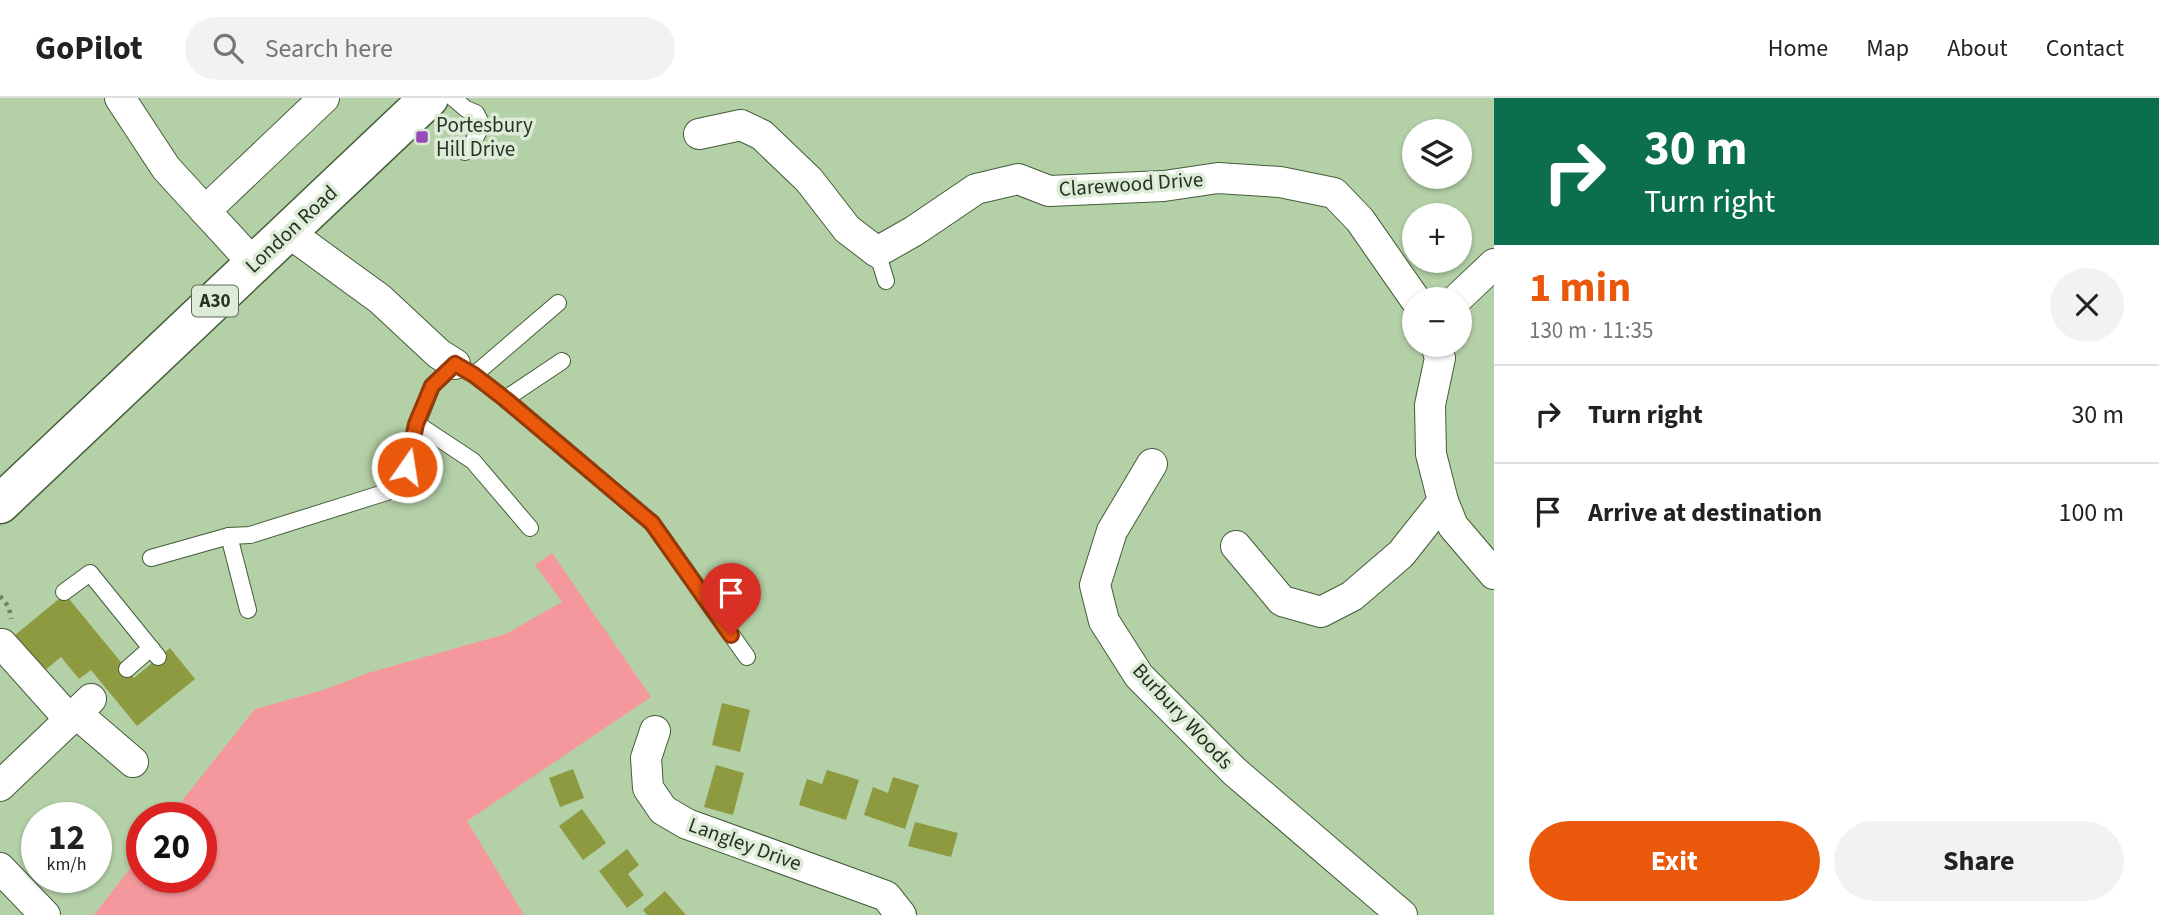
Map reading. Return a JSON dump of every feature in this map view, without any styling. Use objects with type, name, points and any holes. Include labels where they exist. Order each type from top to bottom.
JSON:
[{"type":"main road","name":"London Road","points":[[0,504],[429,98]]},
{"type":"street","points":[[120,98],[166,168],[254,264]]},
{"type":"street","points":[[205,211],[324,98]]},
{"type":"street","points":[[699,134],[741,125],[762,135],[809,180],[848,229],[877,251]]},
{"type":"street","name":"Clarewood Drive","points":[[877,251],[914,231],[976,190],[1018,179],[1049,191],[1164,186],[1218,178],[1280,182],[1334,193],[1360,220],[1407,287]]},
{"type":"street","points":[[288,232],[380,299],[439,354],[465,369]]},
{"type":"street","points":[[1470,287],[1494,264]]},
{"type":"street","points":[[1440,357],[1430,405],[1431,454],[1443,501],[1454,526],[1494,574]]},
{"type":"street","name":"Burbury Woods","points":[[1152,464],[1112,531],[1098,574],[1095,585],[1104,621],[1139,676],[1234,771],[1402,915]]},
{"type":"street","points":[[1236,546],[1282,601],[1321,612],[1352,596],[1401,554],[1443,501]]},
{"type":"street","points":[[2,644],[86,705],[133,762]]},
{"type":"street","points":[[0,786],[86,705]]},
{"type":"street","name":"Langley Drive","points":[[655,731],[646,758],[646,777],[648,788],[663,810],[687,824],[886,896],[901,915]]},
{"type":"street","points":[[0,868],[45,915]]},
{"type":"lane","points":[[453,98],[475,113],[482,125],[465,152]]},
{"type":"lane","points":[[877,251],[886,281]]},
{"type":"lane","points":[[151,558],[229,536],[250,534],[387,492],[407,467],[416,424],[432,386],[465,369],[558,303]]},
{"type":"lane","points":[[505,399],[562,361]]},
{"type":"lane","points":[[465,369],[505,399],[652,523],[747,657]]},
{"type":"lane","points":[[416,424],[472,461],[530,528]]},
{"type":"lane","points":[[229,536],[248,610]]},
{"type":"lane","points":[[64,592],[90,573],[155,652],[127,669]]},
{"type":"shaded area","points":[[552,553],[651,697],[467,821],[524,915],[94,915],[126,874],[126,893],[217,893],[217,802],[181,802],[255,709],[323,690],[368,673],[506,634],[562,602],[535,565]]},
{"type":"building","points":[[65,594],[134,678],[170,648],[195,679],[137,726],[91,670],[79,679],[61,657],[44,671],[15,635]]},
{"type":"building","points":[[722,703],[750,710],[740,752],[712,745]]},
{"type":"building","points":[[716,765],[744,773],[733,815],[704,807]]},
{"type":"building","points":[[573,769],[584,798],[560,807],[549,778]]},
{"type":"building","points":[[827,770],[859,780],[846,820],[799,805],[807,779],[822,784]]},
{"type":"building","points":[[893,777],[919,785],[905,829],[864,815],[873,787],[888,793]]},
{"type":"building","points":[[582,809],[606,843],[583,860],[559,826]]},
{"type":"building","points":[[915,822],[958,833],[951,857],[908,846]]},
{"type":"building","points":[[627,849],[639,865],[628,874],[644,895],[627,908],[599,871]]},
{"type":"building","points":[[665,891],[686,915],[647,915],[643,910]]},
{"type":"place","name":"Portesbury Hill Drive","points":[[422,137]]},
{"type":"route","points":[[407,467],[416,424],[432,386],[455,364],[505,399],[652,523],[731,635]]}]
